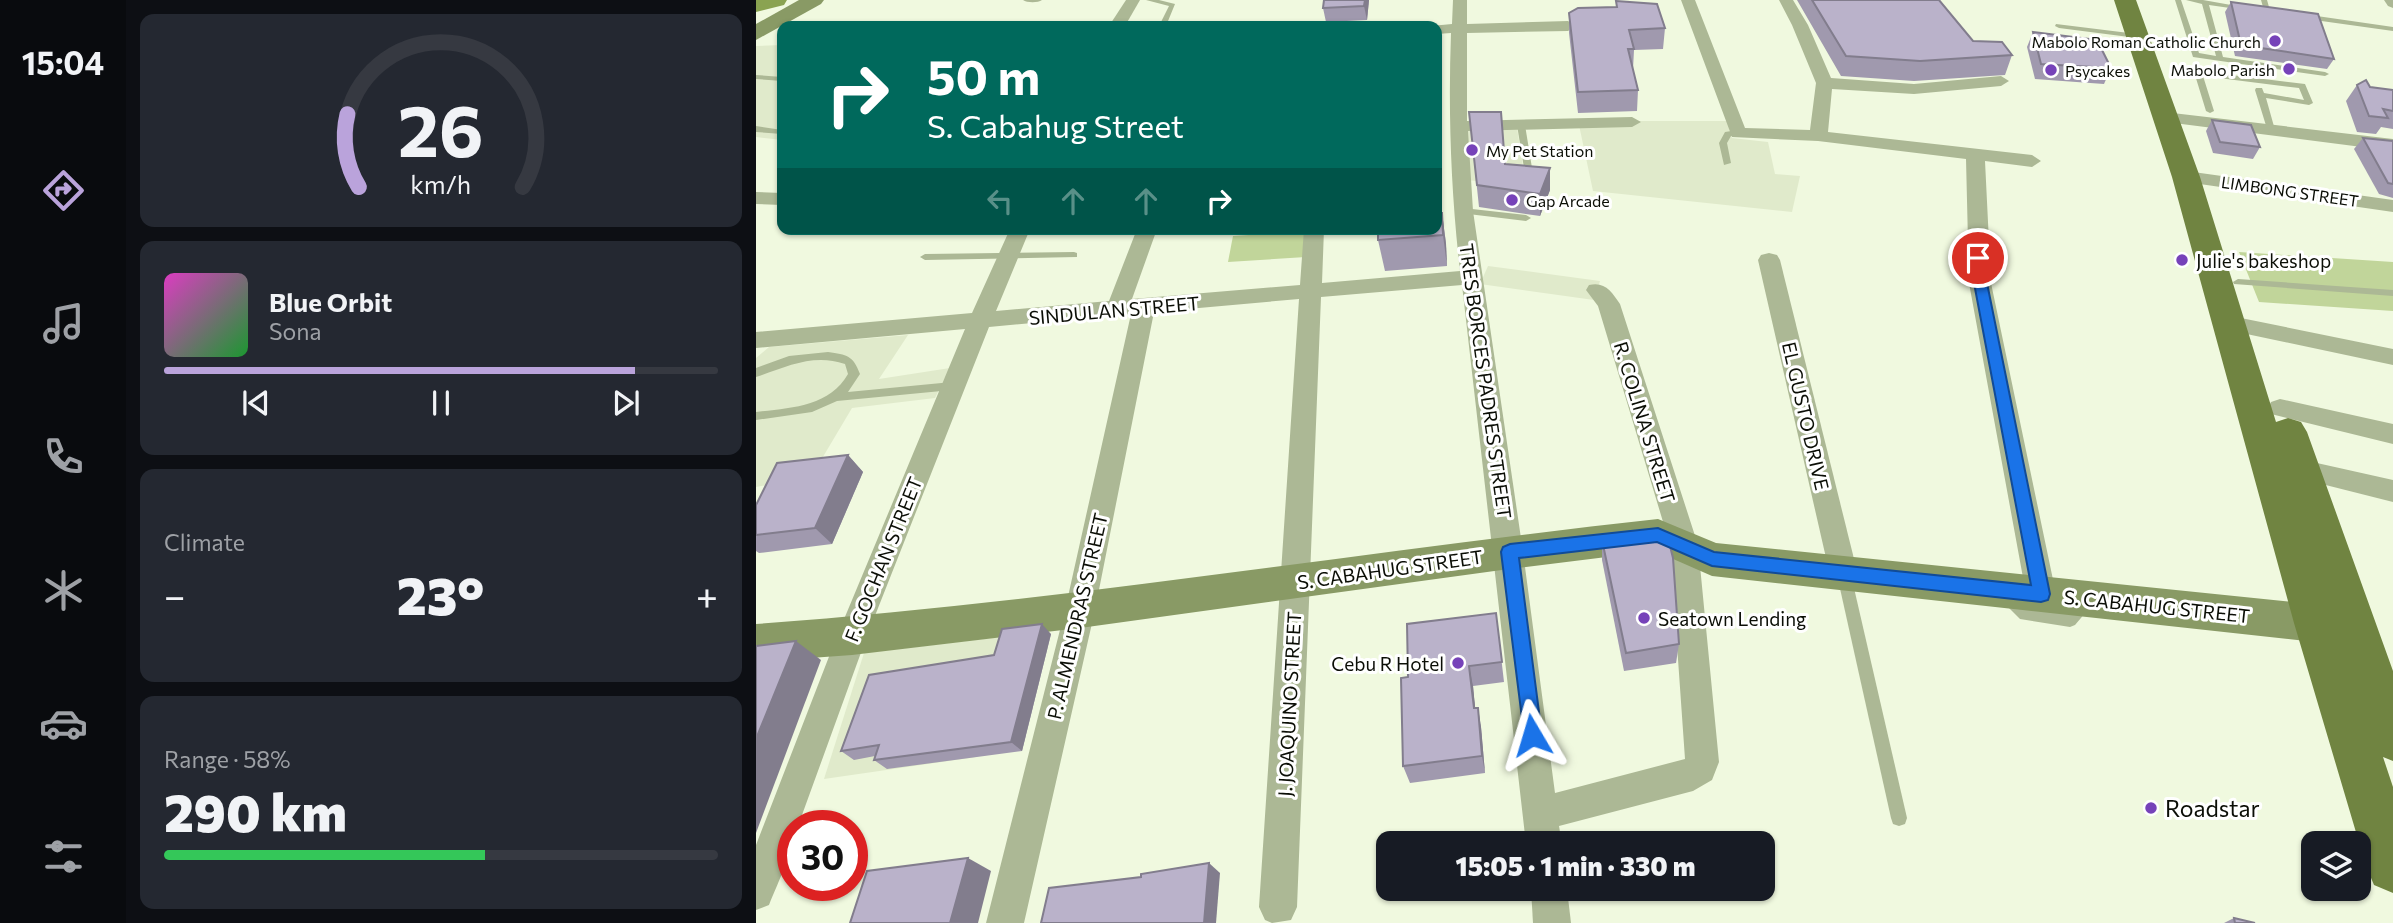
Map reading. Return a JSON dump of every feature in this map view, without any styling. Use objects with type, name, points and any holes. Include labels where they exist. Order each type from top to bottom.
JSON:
[{"type":"main road","points":[[2125,0],[2137,36],[2187,116]]},
{"type":"main road","points":[[2142,0],[2187,116],[2196,178],[2335,625],[2393,738]]},
{"type":"main road","points":[[2196,178],[2238,282],[2242,326],[2280,408],[2299,470],[2393,866]]},
{"type":"street","points":[[759,29],[814,0]]},
{"type":"street","points":[[1120,21],[1133,0]]},
{"type":"street","name":"TRES BORCES PADRES STREET","points":[[1460,0],[1457,100],[1463,211],[1510,552],[1543,831]]},
{"type":"street","points":[[1688,0],[1738,133],[1818,136],[2032,161]]},
{"type":"street","points":[[1786,0],[1800,25],[1824,83],[1818,136]]},
{"type":"street","points":[[1442,29],[1568,26]]},
{"type":"street","points":[[1824,83],[1914,89],[2001,81]]},
{"type":"street","points":[[1442,101],[1457,100]]},
{"type":"street","points":[[2187,116],[2271,130],[2393,145]]},
{"type":"street","points":[[1458,126],[1632,122]]},
{"type":"street","points":[[1975,154],[1980,283],[2041,594]]},
{"type":"street","name":"LIMBONG STREET","points":[[2196,178],[2393,206]]},
{"type":"street","points":[[756,198],[777,199]]},
{"type":"street","name":"F. GOCHAN STREET","points":[[756,892],[852,636],[951,386],[1017,235]]},
{"type":"street","points":[[1116,310],[1145,235]]},
{"type":"street","name":"J. JOAQUINO STREET","points":[[1278,906],[1314,235]]},
{"type":"street","name":"EL GUSTO DRIVE","points":[[1769,260],[1843,571]]},
{"type":"street","name":"SINDULAN STREET","points":[[756,340],[1471,277]]},
{"type":"street","name":"R. COLINA STREET","points":[[1541,814],[1693,774],[1702,762],[1684,545],[1609,304],[1597,290]]},
{"type":"street","name":"P. ALMENDRAS STREET","points":[[1004,923],[1080,610],[1144,307]]},
{"type":"street","points":[[2242,326],[2393,357]]},
{"type":"street","points":[[2280,408],[2393,434]]},
{"type":"street","points":[[2299,470],[2393,491]]},
{"type":"street","name":"S. CABAHUG STREET","points":[[756,643],[852,636],[1080,610],[1296,583],[1510,552],[1658,535],[1712,559],[2335,625]]},
{"type":"street","points":[[1550,901],[1552,923]]},
{"type":"lane","points":[[1026,0],[1039,0]]},
{"type":"lane","points":[[1149,0],[1173,5],[1165,21]]},
{"type":"lane","points":[[2178,0],[2194,54],[2326,74]]},
{"type":"lane","points":[[2189,0],[2280,13]]},
{"type":"lane","points":[[2264,0],[2268,12]]},
{"type":"lane","points":[[2205,3],[2220,58]]},
{"type":"lane","points":[[2293,15],[2393,29]]},
{"type":"lane","points":[[2059,26],[2137,36]]},
{"type":"lane","points":[[2248,63],[2271,130]]},
{"type":"lane","points":[[2261,95],[2309,103],[2298,70]]},
{"type":"lane","points":[[2187,116],[2200,73],[2302,86]]},
{"type":"lane","points":[[756,77],[777,79]]},
{"type":"lane","points":[[1521,125],[1528,168]]},
{"type":"lane","points":[[756,129],[777,131]]},
{"type":"lane","points":[[1727,163],[1723,143],[1728,134],[1738,133]]},
{"type":"lane","points":[[1463,211],[1526,218]]},
{"type":"lane","points":[[925,257],[1074,255]]},
{"type":"lane","points":[[2238,282],[2393,292]]},
{"type":"lane","points":[[756,373],[787,361],[823,357],[843,358],[850,362],[854,374],[851,382],[835,397],[811,408],[756,416]]},
{"type":"lane","points":[[835,397],[951,386]]},
{"type":"lane","points":[[1843,571],[1899,818]]},
{"type":"lane","points":[[1994,589],[2025,615],[2070,621],[2091,600]]},
{"type":"shaded area","points":[[777,45],[777,139],[756,137],[756,46]]},
{"type":"shaded area","points":[[1635,121],[1727,121],[1732,138],[1768,142],[1775,174],[1800,176],[1792,212],[1593,191],[1579,125]]},
{"type":"shaded area","points":[[1466,128],[1517,128],[1526,185],[1465,180]]},
{"type":"shaded area","points":[[1488,266],[1600,281],[1594,300],[1480,284]]},
{"type":"shaded area","points":[[908,335],[879,379],[950,368],[935,398],[852,408],[811,477],[756,487],[756,358],[769,347]]},
{"type":"shaded area","points":[[1009,636],[976,757],[824,779],[864,653]]},
{"type":"green space","points":[[1309,235],[1306,257],[1228,262],[1233,236]]},
{"type":"green space","points":[[2239,252],[2393,262],[2393,311],[2259,302]]},
{"type":"building","points":[[1324,0],[1365,0],[1364,6],[1323,8]]},
{"type":"building","points":[[1812,0],[1939,0],[1973,41],[2002,42],[2012,55],[1920,61],[1846,56]]},
{"type":"building","points":[[1616,1],[1657,4],[1665,28],[1629,30],[1634,49],[1628,49],[1638,90],[1578,92],[1569,13],[1578,8],[1617,7]]},
{"type":"building","name":"Mabolo Roman Catholic Church","points":[[2231,2],[2318,14],[2334,59],[2241,45]]},
{"type":"building","points":[[2033,32],[2097,40],[2111,68],[2041,64]]},
{"type":"building","points":[[2366,80],[2370,87],[2393,90],[2393,111],[2383,109],[2388,118],[2369,116],[2357,85]]},
{"type":"building","points":[[1469,112],[1501,112],[1505,164],[1550,168],[1540,194],[1477,185]]},
{"type":"building","points":[[2212,120],[2251,125],[2260,147],[2220,142]]},
{"type":"building","points":[[2363,138],[2393,141],[2393,184],[2388,183]]},
{"type":"building","points":[[1442,213],[1443,235],[1378,240],[1378,235],[1442,235]]},
{"type":"building","points":[[848,455],[815,528],[756,535],[756,505],[777,463]]},
{"type":"building","name":"Seatown Lending","points":[[1657,533],[1668,538],[1673,558],[1679,644],[1626,653],[1602,540]]},
{"type":"building","points":[[1496,613],[1502,662],[1469,666],[1474,708],[1478,708],[1482,756],[1403,766],[1401,678],[1408,677],[1407,624]]},
{"type":"building","points":[[1042,624],[1011,742],[874,760],[879,745],[841,751],[869,675],[994,655],[1002,629]]},
{"type":"building","points":[[796,641],[756,739],[756,646]]},
{"type":"building","points":[[968,858],[950,923],[850,923],[857,901],[868,901],[868,871]]},
{"type":"building","points":[[1209,863],[1204,923],[1041,923],[1049,888],[1141,877],[1141,874]]},
{"type":"building","points":[[2234,918],[2255,923],[2235,923]]},
{"type":"waterway","points":[[756,5],[776,0]]},
{"type":"place","name":"Mabolo Roman Catholic Church","points":[[2275,41]]},
{"type":"place","name":"Mabolo Parish","points":[[2289,69]]},
{"type":"place","name":"Psycakes","points":[[2051,70]]},
{"type":"place","name":"My Pet Station","points":[[1472,150]]},
{"type":"place","name":"Gap Arcade","points":[[1512,200]]},
{"type":"place","name":"Julie's bakeshop","points":[[2182,260]]},
{"type":"place","name":"Seatown Lending","points":[[1644,618]]},
{"type":"place","name":"Cebu R Hotel","points":[[1458,663]]},
{"type":"place","name":"Roadstar","points":[[2151,808]]},
{"type":"route","points":[[1532,735],[1510,552],[1658,535],[1712,559],[2041,594],[1980,283],[1978,258]]}]
